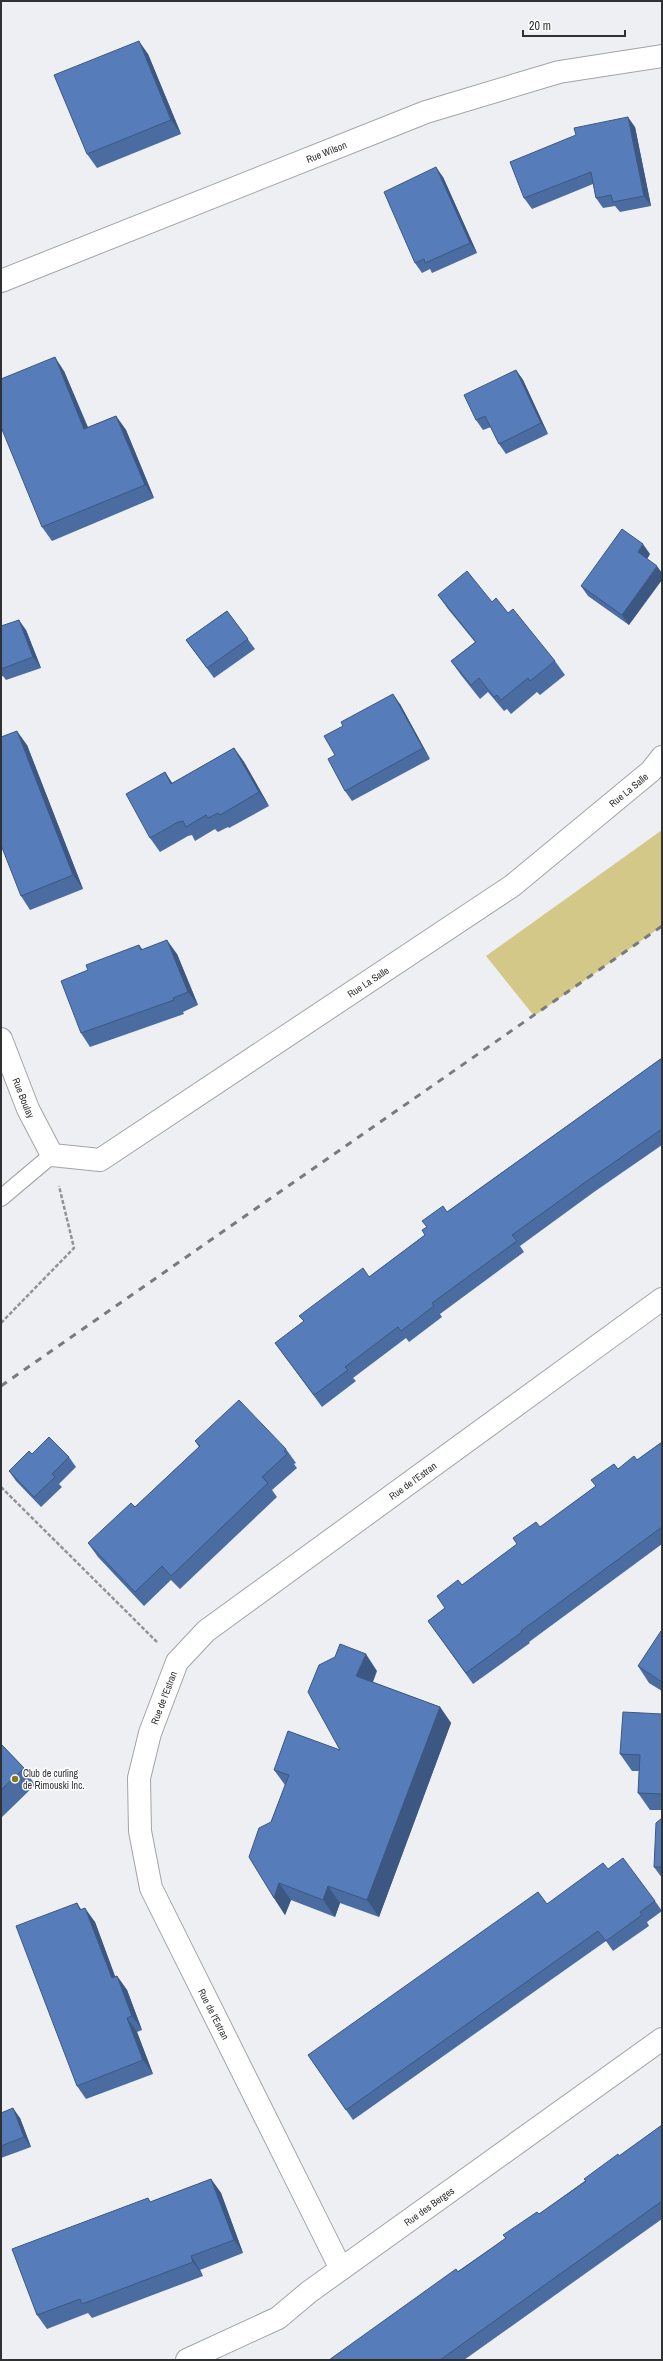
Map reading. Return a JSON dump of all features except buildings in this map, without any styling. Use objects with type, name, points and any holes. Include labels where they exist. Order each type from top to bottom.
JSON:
[{"type":"street","name":"Rue Wilson","points":[[1,281],[426,112],[559,72],[662,56]]},
{"type":"street","name":"Rue La Salle","points":[[52,1155],[100,1160],[512,886],[651,771],[662,757]]},
{"type":"street","name":"Rue Boulay","points":[[1,1039],[28,1109],[52,1155]]},
{"type":"street","name":"Rue de l'Estran","points":[[341,2269],[151,1888],[140,1831],[139,1778],[150,1733],[177,1662],[206,1631],[662,1299]]},
{"type":"street","name":"Rue des Berges","points":[[187,2360],[278,2318],[309,2292],[662,2039]]},
{"type":"lane","points":[[1,1198],[52,1155]]},
{"type":"path","points":[[1,1323],[74,1248],[52,1155]]},
{"type":"path","points":[[1,1487],[177,1662]]},
{"type":"shaded area","points":[[662,830],[662,926],[534,1016],[486,956]]},
{"type":"railway","points":[[1,1386],[662,926]]},
{"type":"place","name":"Club de curling de Rimouski Inc.","points":[[15,1779]]}]
